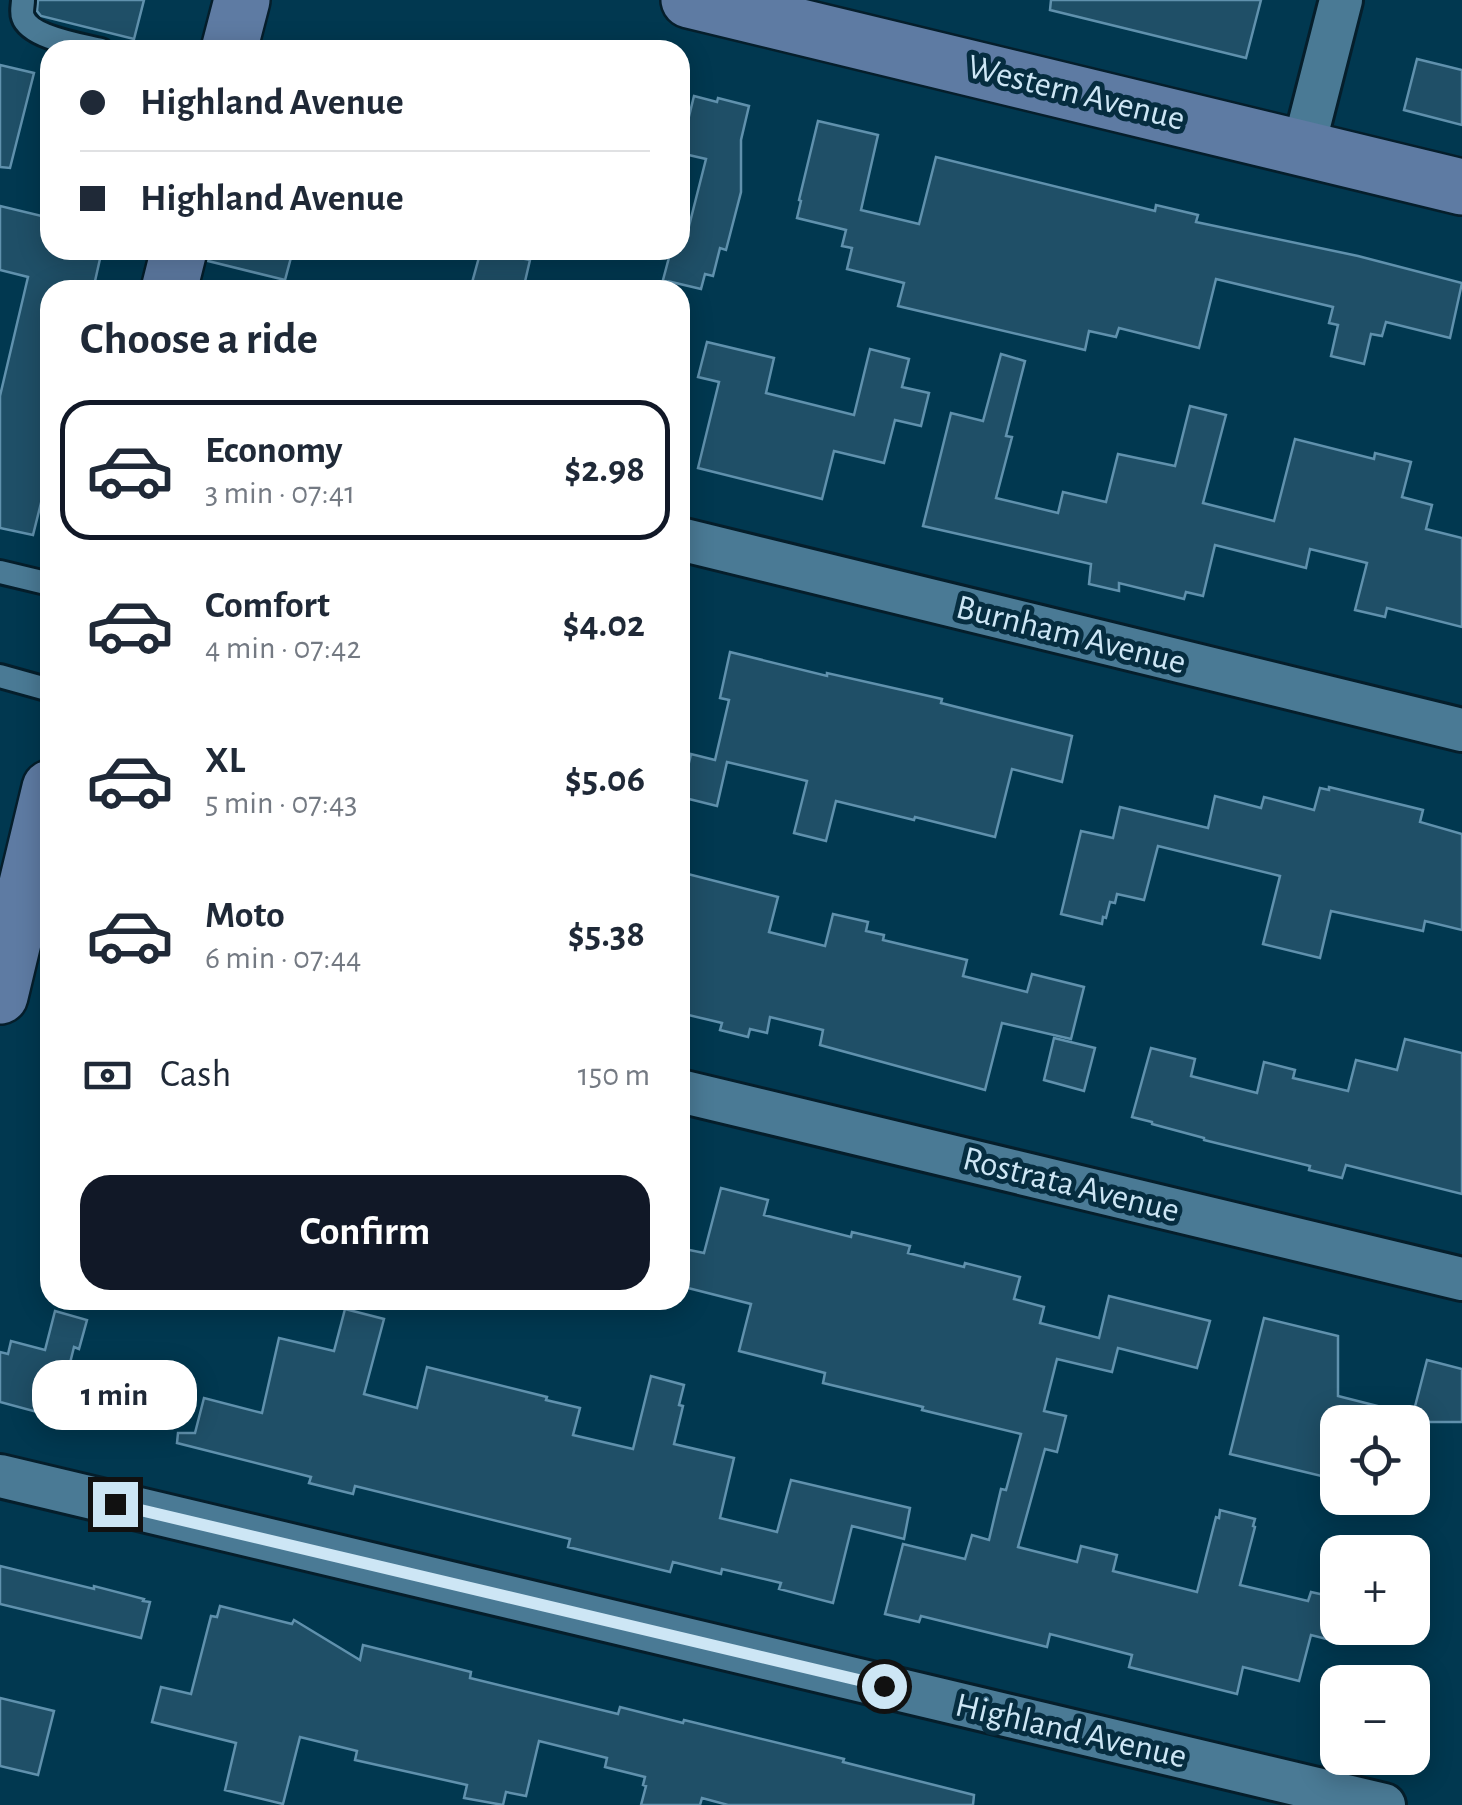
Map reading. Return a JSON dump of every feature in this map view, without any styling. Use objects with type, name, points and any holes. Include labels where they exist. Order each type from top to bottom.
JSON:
[{"type":"main road","points":[[232,40],[242,0]]},
{"type":"main road","name":"Western Avenue","points":[[689,0],[1462,186]]},
{"type":"main road","points":[[0,992],[33,936],[40,875]]},
{"type":"street","points":[[1303,148],[1341,0]]},
{"type":"street","name":"Burnham Avenue","points":[[690,541],[1462,730]]},
{"type":"street","name":"Rostrata Avenue","points":[[690,1094],[1462,1279]]},
{"type":"street","name":"Highland Avenue","points":[[0,1476],[1384,1805]]},
{"type":"lane","points":[[23,0],[26,23],[61,40]]},
{"type":"lane","points":[[0,572],[40,582]]},
{"type":"lane","points":[[0,676],[40,687]]},
{"type":"building","points":[[38,0],[144,0],[134,39],[41,16],[37,11]]},
{"type":"building","points":[[1051,0],[1261,0],[1246,58],[1050,10]]},
{"type":"building","points":[[1417,59],[1462,70],[1462,125],[1404,110]]},
{"type":"building","points":[[0,65],[34,73],[10,168],[0,167]]},
{"type":"building","points":[[694,96],[749,106],[741,140],[741,192],[726,250],[720,248],[713,276],[705,274],[701,289],[690,286],[690,280],[663,280],[668,260],[690,260],[690,222],[706,159],[690,155]]},
{"type":"building","points":[[818,121],[878,135],[861,210],[919,224],[936,157],[1155,211],[1156,205],[1198,215],[1196,222],[1358,256],[1462,283],[1450,338],[1386,322],[1382,336],[1371,334],[1364,364],[1331,356],[1338,325],[1329,323],[1333,307],[1216,279],[1199,348],[1119,328],[1116,337],[1089,331],[1085,350],[898,306],[904,283],[847,269],[852,248],[842,246],[846,230],[797,218]]},
{"type":"building","points":[[0,206],[40,216],[40,260],[100,260],[95,280],[40,280],[40,507],[33,535],[0,528],[0,396],[28,277],[0,270]]},
{"type":"building","points":[[208,260],[290,260],[285,280]]},
{"type":"building","points":[[478,260],[530,260],[525,280],[473,280]]},
{"type":"building","points":[[707,342],[774,358],[766,393],[854,415],[870,349],[909,359],[902,387],[929,393],[921,426],[895,420],[884,463],[834,451],[822,499],[698,468],[719,382],[698,377]]},
{"type":"building","points":[[1001,354],[1025,361],[1006,436],[1012,437],[996,498],[1058,513],[1063,492],[1106,502],[1118,454],[1175,466],[1190,406],[1226,415],[1203,503],[1274,521],[1295,439],[1374,459],[1375,453],[1411,462],[1402,497],[1432,505],[1426,529],[1462,538],[1462,627],[1387,608],[1385,617],[1355,610],[1367,563],[1310,549],[1306,568],[1215,545],[1203,596],[1186,592],[1184,599],[1119,583],[1119,591],[1089,584],[1091,564],[923,526],[951,413],[983,421]]},
{"type":"building","points":[[730,652],[942,699],[941,703],[1072,736],[1062,782],[1012,769],[995,837],[836,801],[826,841],[794,833],[807,781],[727,762],[717,806],[690,799],[691,754],[715,760],[729,700],[720,698]]},
{"type":"building","points":[[1320,788],[1423,810],[1420,822],[1462,834],[1462,930],[1425,921],[1423,931],[1331,911],[1320,958],[1263,944],[1280,876],[1158,846],[1144,900],[1117,894],[1102,924],[1061,914],[1081,831],[1113,838],[1120,807],[1208,828],[1215,796],[1261,808],[1264,797],[1314,810]]},
{"type":"building","points":[[690,875],[778,897],[769,932],[825,946],[833,914],[868,922],[866,931],[884,935],[883,940],[967,960],[963,976],[1027,992],[1032,974],[1084,987],[1071,1039],[1002,1023],[985,1090],[820,1045],[823,1030],[770,1017],[767,1033],[750,1029],[748,1037],[720,1030],[722,1023],[690,1015]]},
{"type":"building","points":[[1054,1038],[1095,1048],[1084,1091],[1044,1080]]},
{"type":"building","points":[[1405,1039],[1462,1053],[1462,1194],[1346,1165],[1342,1178],[1132,1117],[1151,1048],[1195,1059],[1191,1076],[1257,1093],[1264,1062],[1295,1070],[1293,1078],[1348,1091],[1356,1060],[1397,1070]]},
{"type":"building","points":[[721,1188],[768,1200],[764,1215],[851,1237],[852,1232],[910,1246],[908,1253],[1020,1277],[1014,1299],[1044,1307],[1040,1323],[1099,1338],[1109,1296],[1210,1321],[1197,1368],[1118,1348],[1112,1372],[1057,1359],[1044,1411],[1066,1416],[1057,1452],[1045,1449],[1018,1547],[1077,1562],[1081,1546],[1117,1555],[1113,1571],[1197,1592],[1220,1510],[1255,1519],[1240,1585],[1308,1601],[1311,1592],[1320,1594],[1320,1637],[1311,1635],[1299,1681],[1243,1667],[1237,1694],[1129,1667],[1132,1655],[1050,1634],[1047,1647],[921,1616],[919,1622],[885,1614],[903,1544],[965,1559],[972,1535],[989,1540],[1001,1489],[1006,1490],[1021,1434],[823,1383],[825,1373],[739,1351],[751,1304],[690,1289],[690,1250],[704,1253]]},
{"type":"building","points":[[345,1310],[384,1319],[364,1394],[417,1408],[427,1367],[580,1408],[573,1435],[633,1449],[651,1376],[684,1385],[674,1444],[734,1458],[720,1518],[777,1532],[791,1480],[910,1508],[904,1539],[852,1526],[833,1603],[779,1589],[781,1583],[722,1569],[721,1574],[673,1562],[670,1572],[568,1547],[570,1539],[355,1486],[353,1494],[309,1483],[311,1477],[177,1443],[178,1433],[195,1433],[204,1398],[262,1413],[279,1338],[334,1351]]},
{"type":"building","points":[[55,1311],[87,1320],[79,1349],[74,1347],[63,1391],[44,1386],[37,1412],[0,1402],[0,1352],[8,1354],[11,1341],[45,1350]]},
{"type":"building","points":[[1264,1318],[1338,1336],[1338,1396],[1373,1405],[1320,1405],[1320,1476],[1230,1454]]},
{"type":"building","points":[[1427,1360],[1462,1369],[1462,1422],[1430,1422],[1430,1405],[1415,1405]]},
{"type":"building","points":[[0,1566],[150,1602],[141,1638],[0,1604]]},
{"type":"building","points":[[220,1606],[292,1624],[294,1620],[360,1660],[363,1645],[471,1672],[470,1678],[618,1714],[620,1707],[683,1723],[684,1720],[974,1795],[973,1805],[728,1805],[702,1798],[700,1805],[641,1805],[645,1777],[605,1767],[607,1758],[539,1741],[526,1796],[506,1792],[503,1805],[464,1798],[467,1785],[355,1760],[357,1751],[300,1737],[283,1804],[225,1790],[236,1743],[152,1722],[161,1687],[191,1694],[211,1616],[217,1617]]},
{"type":"building","points":[[0,1698],[54,1711],[38,1775],[0,1766]]},
{"type":"route","points":[[115,1504],[884,1686]]}]
